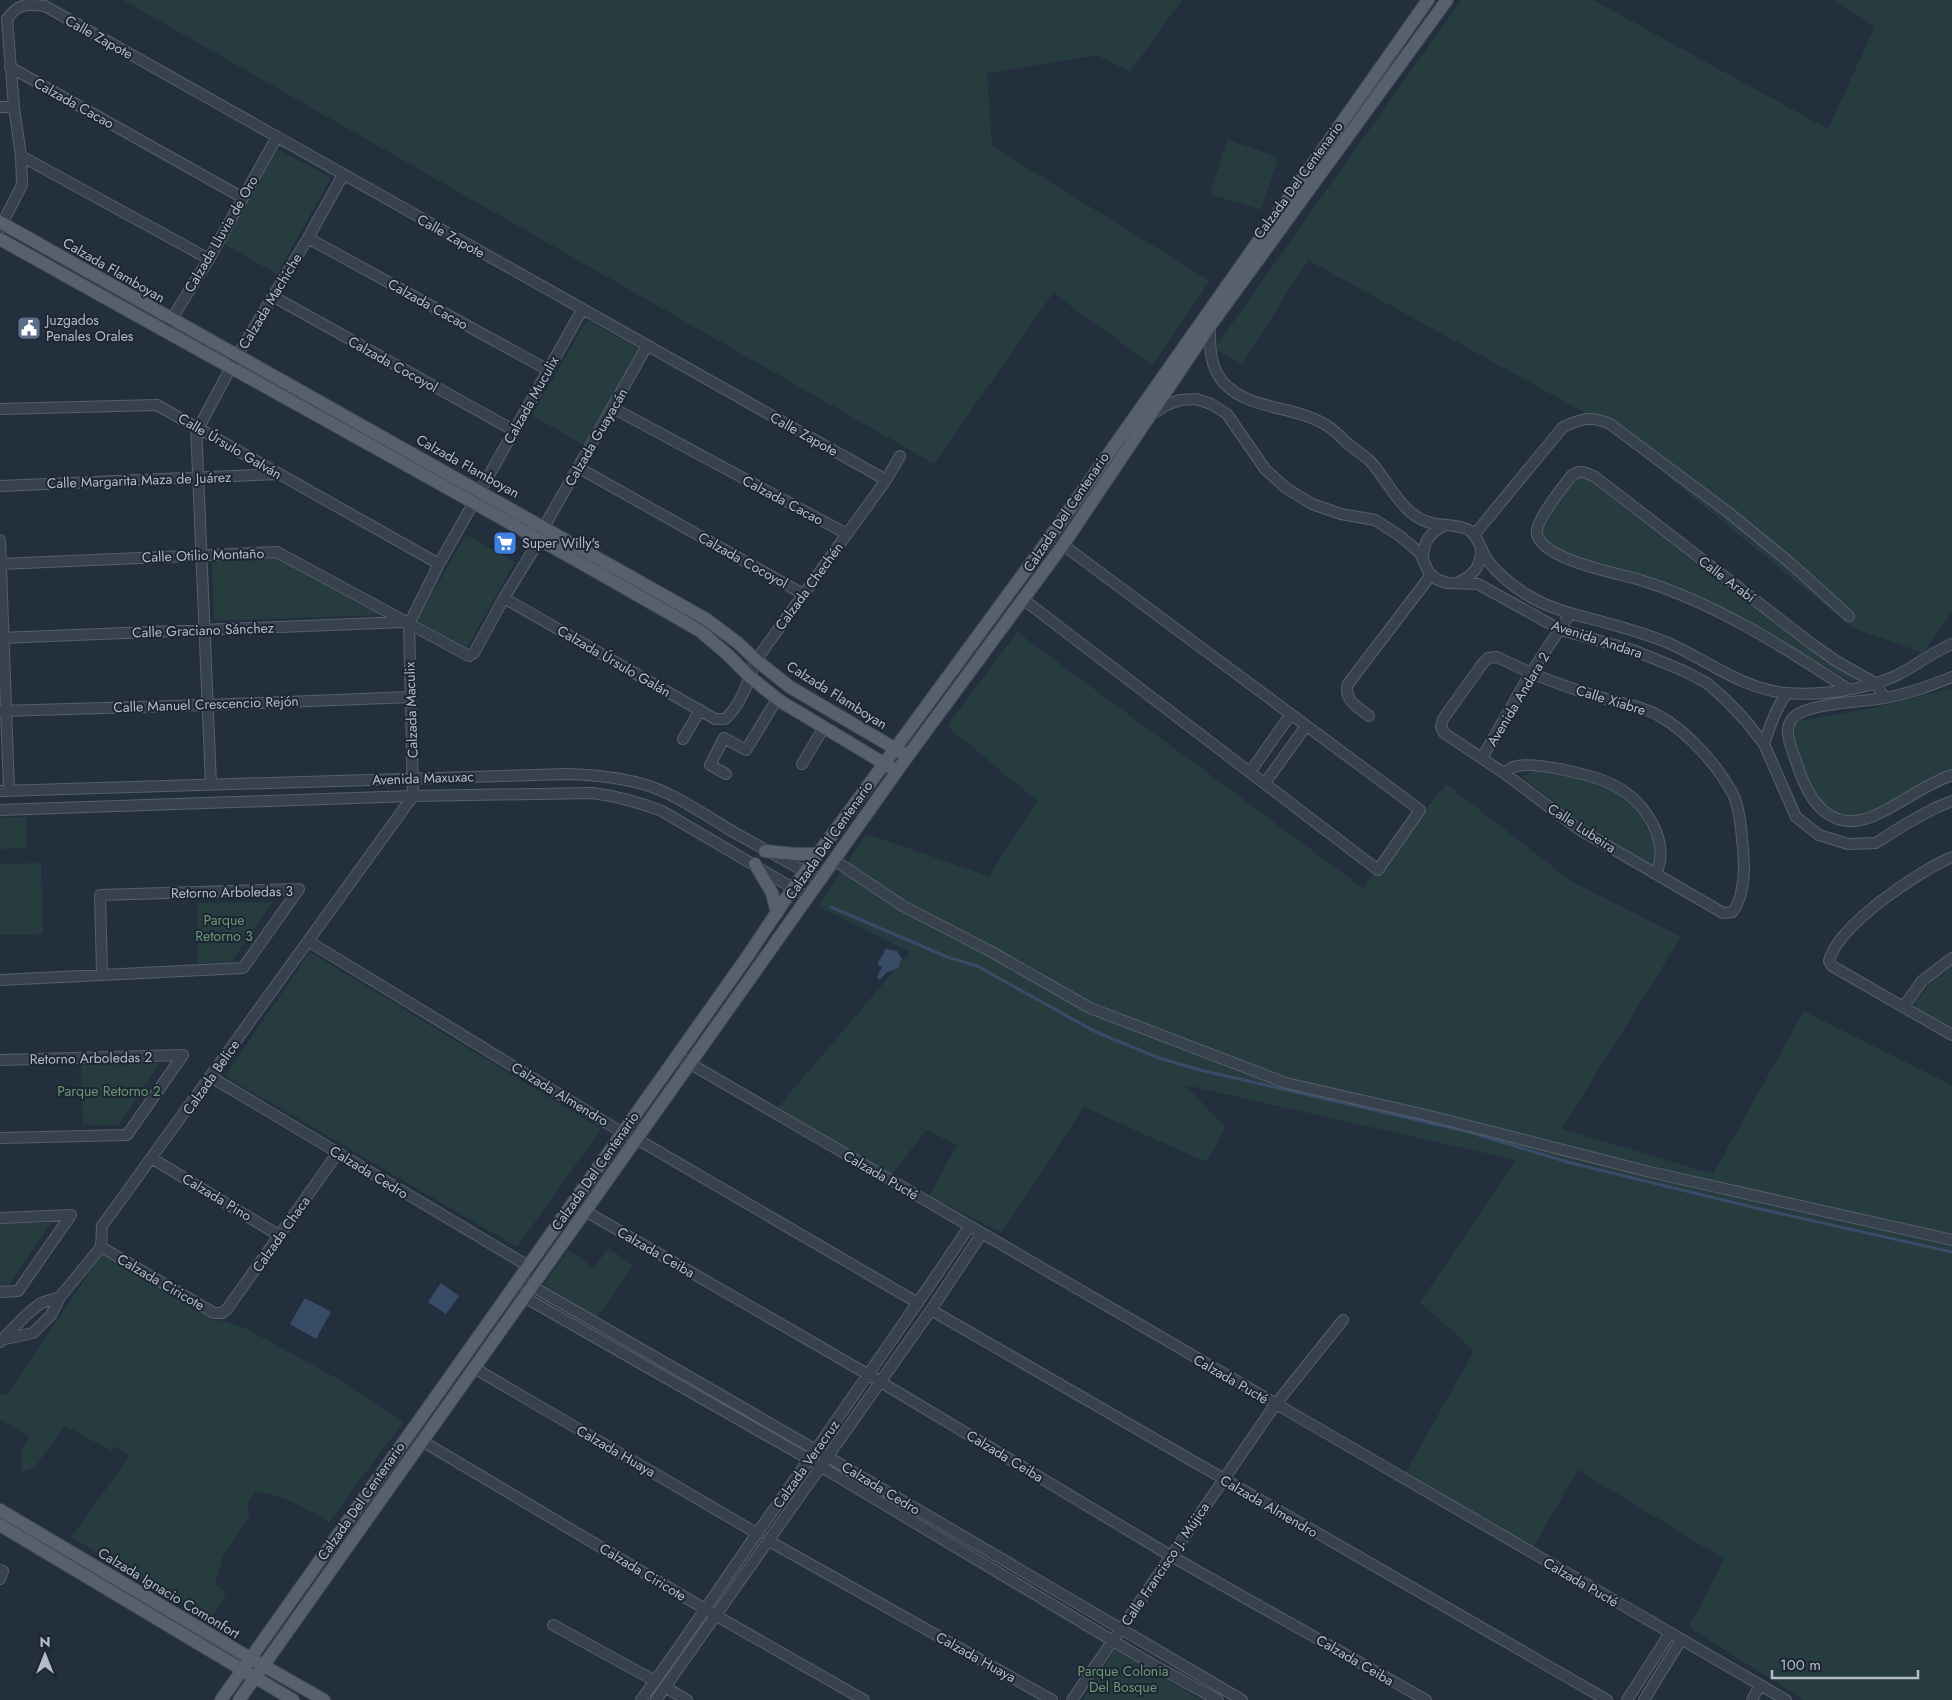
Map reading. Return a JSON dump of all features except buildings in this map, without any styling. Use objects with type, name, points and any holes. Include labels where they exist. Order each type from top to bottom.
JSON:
[{"type":"main road","name":"Calzada Del Centenario","points":[[239,1700],[907,756],[1063,545],[1210,326],[1223,298],[1428,0]]},
{"type":"main road","name":"Calzada Del Centenario","points":[[221,1700],[623,1133],[793,888],[1223,298],[1447,0]]},
{"type":"main road","name":"Calzada Flamboyan","points":[[1,225],[237,356],[542,533],[700,631],[727,654],[750,678],[777,699],[897,772]]},
{"type":"main road","name":"Calzada Flamboyan","points":[[0,239],[231,368],[477,496]]},
{"type":"main road","name":"Calzada Flamboyan","points":[[542,533],[706,618],[790,687],[907,756]]},
{"type":"main road","points":[[765,851],[818,854]]},
{"type":"main road","points":[[755,864],[772,893],[777,913]]},
{"type":"main road","name":"Calzada Ignacio Comonfort","points":[[0,1510],[263,1666],[324,1700]]},
{"type":"main road","name":"Calzada Ignacio Comonfort","points":[[0,1525],[293,1700]]},
{"type":"street","name":"Calle Zapote","points":[[4,30],[7,19],[14,8],[29,4],[45,6],[886,480]]},
{"type":"street","points":[[1,225],[22,185],[21,156],[4,30]]},
{"type":"street","name":"Calzada Cacao","points":[[10,67],[243,198]]},
{"type":"street","points":[[0,107],[14,107]]},
{"type":"street","name":"Calzada Lluvia de Oro","points":[[164,331],[209,259],[277,137]]},
{"type":"street","points":[[21,156],[209,259]]},
{"type":"street","name":"Calzada Machiche","points":[[197,426],[237,356],[274,297],[342,175]]},
{"type":"street","name":"Calzada Cacao","points":[[308,238],[548,370]]},
{"type":"street","name":"Calzada Cocoyol","points":[[274,297],[513,430]]},
{"type":"street","name":"Calzada Muculix","points":[[407,623],[513,430],[582,310]]},
{"type":"street","points":[[1210,326],[1210,348],[1214,366],[1221,380],[1241,396],[1302,413],[1326,425],[1370,461],[1407,509],[1422,521],[1446,526]]},
{"type":"street","name":"Calzada Guayacán","points":[[469,656],[474,653],[647,346]]},
{"type":"street","points":[[1151,416],[1166,405],[1180,400],[1196,399],[1210,404],[1227,414],[1259,462],[1286,488],[1312,504],[1341,514],[1375,520],[1400,536],[1420,553],[1431,575],[1348,684],[1346,691],[1348,699],[1370,716]]},
{"type":"street","name":"Calle Úrsulo Galván","points":[[0,409],[157,405],[439,564]]},
{"type":"street","name":"Calzada Cacao","points":[[613,408],[847,534]]},
{"type":"street","points":[[1423,560],[1423,549],[1427,538],[1435,530],[1457,525],[1468,529],[1474,535],[1563,427],[1582,418],[1600,419],[1610,424],[1728,512],[1789,562],[1849,616]]},
{"type":"street","points":[[197,426],[211,784]]},
{"type":"street","name":"Calzada Chechén","points":[[725,719],[732,713],[750,678],[756,660],[886,480],[900,456]]},
{"type":"street","name":"Calzada Cocoyol","points":[[579,468],[803,594]]},
{"type":"street","name":"Calle Arabí","points":[[1848,689],[1773,640],[1734,619],[1695,601],[1645,582],[1558,554],[1541,544],[1536,533],[1538,523],[1571,476],[1583,471],[1595,477],[1812,644],[1836,661],[1875,683]]},
{"type":"street","name":"Calle Margarita Maza de Juárez","points":[[0,486],[279,474]]},
{"type":"street","name":"Avenida Andara","points":[[1474,535],[1488,561],[1509,582],[1530,597],[1570,614],[1658,639],[1692,654],[1741,681],[1768,690],[1787,693],[1835,692],[1875,683],[1894,677],[1936,650],[1952,644]]},
{"type":"street","points":[[0,540],[4,791]]},
{"type":"street","points":[[1024,600],[1378,870],[1420,810],[1063,545]]},
{"type":"street","points":[[1458,582],[1469,578],[1477,570],[1481,559],[1480,548]]},
{"type":"street","name":"Calle Otilio Montaño","points":[[0,564],[277,552],[469,656]]},
{"type":"street","name":"Avenida Andara","points":[[1431,575],[1447,583],[1478,584],[1561,630],[1633,650],[1684,671],[1707,683],[1746,721],[1764,744],[1796,817],[1820,835],[1848,844],[1876,843],[1904,825],[1952,801]]},
{"type":"street","name":"Calzada Úrsulo Galán","points":[[504,598],[715,719],[725,719]]},
{"type":"street","name":"Avenida Andara 2","points":[[1482,758],[1530,674],[1570,614]]},
{"type":"street","name":"Calle Graciano Sánchez","points":[[2,638],[407,623]]},
{"type":"street","name":"Calzada Maculix","points":[[407,623],[413,796]]},
{"type":"street","name":"Calle Xiabre","points":[[1441,727],[1443,719],[1488,658],[1497,658],[1530,674],[1605,699],[1635,705],[1662,717],[1693,742],[1712,763],[1734,796],[1740,822],[1744,869],[1738,905],[1732,912]]},
{"type":"street","points":[[1952,677],[1921,690],[1885,698],[1812,708],[1797,714],[1789,722],[1787,732],[1800,775],[1812,800],[1824,812],[1843,822],[1881,813],[1936,780],[1952,775]]},
{"type":"street","points":[[1875,683],[1885,698]]},
{"type":"street","points":[[1764,744],[1769,728],[1787,693]]},
{"type":"street","name":"Calle Manuel Crescencio Rejón","points":[[3,710],[411,697]]},
{"type":"street","points":[[726,774],[710,765],[724,738],[746,750],[777,699]]},
{"type":"street","points":[[683,739],[700,710]]},
{"type":"street","points":[[1250,772],[1291,714]]},
{"type":"street","points":[[1266,784],[1306,726]]},
{"type":"street","points":[[802,764],[824,727]]},
{"type":"street","name":"Calle Lubeira","points":[[1441,727],[1444,733],[1504,773],[1577,828],[1723,913],[1732,912]]},
{"type":"street","points":[[1504,773],[1513,767],[1541,766],[1580,774],[1617,786],[1636,801],[1656,831],[1660,847],[1660,865],[1656,873]]},
{"type":"street","name":"Avenida Maxuxac","points":[[4,791],[568,774],[610,777],[644,785],[672,796],[765,851],[820,880]]},
{"type":"street","name":"Avenida Maxuxac","points":[[0,810],[413,796],[592,793],[616,796],[662,811],[755,864],[808,897]]},
{"type":"street","name":"Calzada Belice","points":[[101,1247],[102,1226],[153,1159],[413,796]]},
{"type":"street","points":[[690,828],[700,812]]},
{"type":"street","points":[[1952,858],[1919,875],[1857,921],[1830,956],[1829,961],[1832,966],[1952,1035]]},
{"type":"street","points":[[834,860],[903,906],[990,951],[1090,1008],[1286,1083],[1426,1115],[1650,1172],[1952,1240]]},
{"type":"street","name":"Retorno Arboledas 3","points":[[0,980],[102,973],[242,968],[300,889],[100,895],[102,973]]},
{"type":"street","name":"Calzada Almendro","points":[[308,941],[623,1133],[637,1138],[918,1304]]},
{"type":"street","points":[[1904,1006],[1922,981],[1952,958]]},
{"type":"street","name":"Retorno Arboledas 2","points":[[0,1060],[183,1056],[127,1135],[0,1138]]},
{"type":"street","name":"Calzada Pucté","points":[[677,1056],[1275,1405],[1786,1700]]},
{"type":"street","name":"Calzada Cedro","points":[[211,1077],[528,1266]]},
{"type":"street","name":"Calzada Chaca","points":[[222,1313],[227,1309],[338,1154]]},
{"type":"street","name":"Calzada Pino","points":[[153,1159],[280,1236]]},
{"type":"street","name":"Calzada Ceiba","points":[[585,1212],[869,1375],[1171,1556],[1426,1700]]},
{"type":"street","points":[[0,1218],[71,1215],[18,1291],[0,1292]]},
{"type":"street","name":"Calzada Veracruz","points":[[656,1700],[758,1534],[918,1304],[969,1227]]},
{"type":"street","name":"Calzada Veracruz","points":[[642,1700],[655,1681],[769,1541],[931,1310],[982,1233]]},
{"type":"street","points":[[1,1341],[33,1333],[51,1315],[60,1296],[101,1247]]},
{"type":"street","name":"Calzada Ciricote","points":[[101,1247],[214,1313],[222,1313]]},
{"type":"street","name":"Calzada Cedro","points":[[519,1278],[528,1292],[1113,1642],[1218,1700]]},
{"type":"street","name":"Calzada Cedro","points":[[512,1290],[528,1292],[828,1456],[1242,1700]]},
{"type":"street","points":[[1,1341],[26,1315],[41,1304],[60,1296]]},
{"type":"street","name":"Calzada Almendro","points":[[931,1310],[1607,1700]]},
{"type":"street","name":"Calle Francisco J. Mújica","points":[[1072,1700],[1275,1405],[1344,1320]]},
{"type":"street","name":"Calzada Huaya","points":[[474,1368],[758,1534]]},
{"type":"street","name":"Calzada Ciricote","points":[[422,1441],[864,1700]]},
{"type":"street","name":"Calzada Huaya","points":[[769,1541],[1052,1700]]},
{"type":"street","points":[[0,1570],[3,1571],[0,1579]]},
{"type":"street","points":[[553,1625],[655,1681]]},
{"type":"street","points":[[1627,1700],[1670,1633]]},
{"type":"street","points":[[1644,1700],[1681,1640]]},
{"type":"street","points":[[1752,1700],[1760,1686]]},
{"type":"street","points":[[665,1687],[687,1700]]},
{"type":"green space","points":[[123,0],[1182,0],[1130,72],[1097,55],[987,73],[992,146],[1210,281],[1152,365],[1053,293],[934,464]]},
{"type":"green space","points":[[1461,0],[1593,0],[1828,129],[1875,26],[1832,0],[1952,0],[1952,612],[1923,653],[1853,628],[1600,421],[1308,260],[1242,364],[1214,349]]},
{"type":"green space","points":[[1227,140],[1278,157],[1261,210],[1210,194]]},
{"type":"green space","points":[[278,149],[331,178],[277,274],[224,244]]},
{"type":"green space","points":[[587,320],[639,349],[583,445],[532,415]]},
{"type":"green space","points":[[1578,475],[1584,477],[1687,556],[1856,679],[1853,682],[1723,609],[1649,576],[1602,564],[1551,547],[1542,535],[1544,523],[1573,479]]},
{"type":"green space","points":[[466,535],[515,562],[467,648],[417,620]]},
{"type":"green space","points":[[275,557],[379,615],[214,621],[212,559]]},
{"type":"green space","points":[[1017,632],[1363,888],[1446,784],[1571,881],[1681,937],[1562,1129],[1713,1174],[1804,1011],[1952,1085],[1952,1700],[1804,1700],[1689,1627],[1724,1559],[1578,1470],[1533,1547],[1406,1472],[1474,1351],[1420,1302],[1516,1160],[1185,1085],[1226,1128],[1206,1162],[1084,1107],[1001,1232],[929,1196],[957,1145],[926,1130],[892,1175],[774,1112],[910,952],[818,906],[866,834],[989,876],[1037,801],[947,726]]},
{"type":"green space","points":[[1952,688],[1952,771],[1927,780],[1881,806],[1855,815],[1843,815],[1832,811],[1824,805],[1813,788],[1800,760],[1794,739],[1794,725],[1804,720],[1877,707]]},
{"type":"green space","points":[[1532,771],[1578,778],[1615,791],[1634,803],[1655,844],[1657,862],[1651,866],[1580,825],[1523,777]]},
{"type":"green space","points":[[27,817],[27,848],[0,849],[0,818]]},
{"type":"green space","points":[[41,863],[43,934],[0,935],[0,864]]},
{"type":"green space","name":"Parque Retorno 3","points":[[273,902],[231,962],[198,963],[198,903]]},
{"type":"green space","points":[[310,952],[601,1129],[517,1247],[225,1076]]},
{"type":"green space","points":[[1952,966],[1952,1030],[1917,1008],[1915,1001],[1931,983]]},
{"type":"green space","name":"Parque Retorno 2","points":[[160,1063],[119,1125],[83,1125],[81,1064]]},
{"type":"green space","points":[[0,1223],[51,1223],[8,1287],[0,1287]]},
{"type":"green space","points":[[608,1248],[633,1265],[596,1319],[544,1284],[568,1250],[594,1268]]},
{"type":"green space","points":[[101,1255],[213,1320],[225,1321],[247,1329],[336,1378],[403,1422],[329,1522],[284,1499],[255,1492],[248,1503],[249,1517],[223,1557],[215,1583],[226,1593],[211,1620],[71,1537],[130,1456],[114,1446],[112,1451],[65,1426],[35,1467],[22,1472],[22,1448],[30,1437],[0,1419],[0,1395],[8,1393]]},
{"type":"green space","name":"Parque Colonia Del Bosque","points":[[1115,1650],[1201,1700],[1082,1700]]},
{"type":"water","points":[[885,949],[897,951],[902,959],[898,968],[886,973],[879,980],[877,977],[882,967],[878,965],[878,962]]},
{"type":"water","points":[[441,1283],[459,1296],[446,1314],[428,1302]]},
{"type":"water","points":[[305,1298],[331,1312],[316,1339],[290,1324]]},
{"type":"waterway","points":[[831,907],[947,957],[977,966],[1094,1031],[1159,1058],[1200,1070],[1465,1131],[1571,1163],[1756,1208],[1952,1252]]},
{"type":"place","name":"Juzgados Penales Orales","points":[[29,328]]},
{"type":"place","name":"Super Willy's","points":[[505,543]]}]
